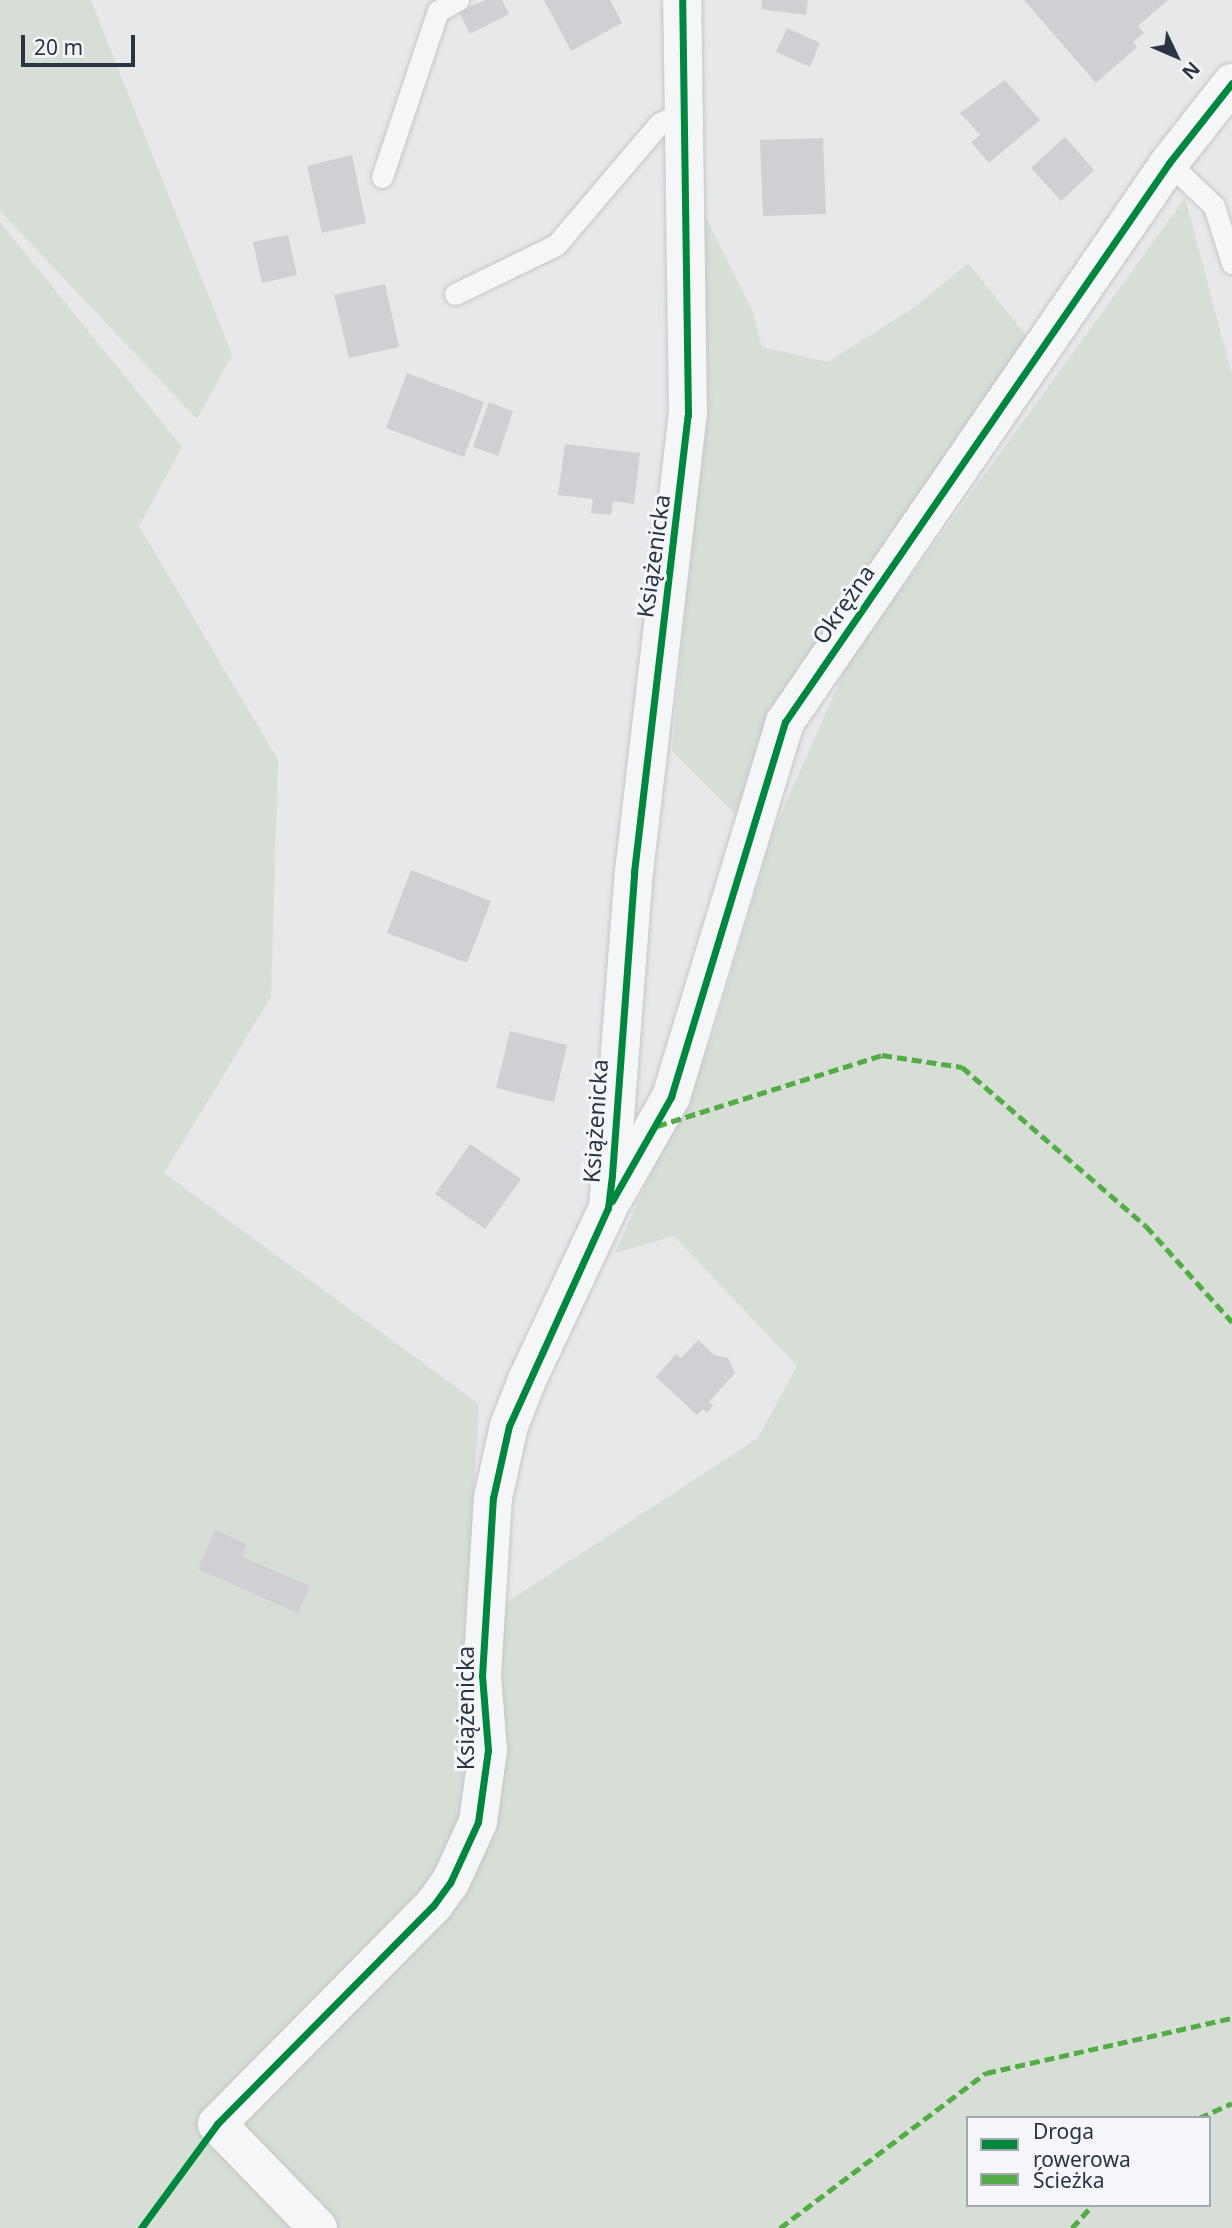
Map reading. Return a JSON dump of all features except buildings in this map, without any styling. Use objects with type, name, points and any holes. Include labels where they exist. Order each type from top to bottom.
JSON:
[{"type":"street","name":"Książenicka","points":[[318,2228],[217,2124],[433,1906],[450,1883],[478,1822],[488,1750],[482,1676],[493,1498],[509,1426],[527,1380],[608,1208],[645,766],[688,415],[682,0]]},
{"type":"street","name":"Okrężna","points":[[608,1208],[657,1126],[671,1097],[785,722],[1170,163],[1232,83]]},
{"type":"street","points":[[616,1096],[632,1115],[657,1126]]},
{"type":"lane","points":[[382,177],[438,11],[458,0]]},
{"type":"lane","points":[[455,294],[556,245],[660,123],[685,112]]},
{"type":"lane","points":[[1170,163],[1214,206],[1232,262]]},
{"type":"shaded area","points":[[0,0],[91,0],[232,355],[197,419],[0,211]]},
{"type":"shaded area","points":[[696,198],[753,312],[762,347],[828,362],[916,306],[968,263],[1033,344],[740,819],[672,751],[694,518]]},
{"type":"shaded area","points":[[1185,198],[1232,375],[1232,2228],[0,2228],[0,222],[182,447],[139,526],[278,760],[271,997],[164,1173],[479,1404],[467,1607],[499,1607],[758,1438],[797,1366],[674,1236],[615,1253],[713,1035],[772,834],[848,663]]},
{"type":"marked path","points":[[657,1126],[882,1055],[962,1067],[1146,1226],[1232,1322]]},
{"type":"marked path","points":[[780,2228],[986,2073],[1232,2018]]},
{"type":"marked path","points":[[1203,2116],[1232,2103]]},
{"type":"marked path","points":[[1072,2228],[1091,2207]]},
{"type":"cycle path","points":[[141,2228],[217,2124],[433,1906],[450,1883],[478,1822],[488,1750],[482,1676],[493,1498],[509,1426],[608,1208],[612,1175],[634,872],[688,415],[682,0]]},
{"type":"cycle path","points":[[612,1201],[671,1097],[785,722],[1169,163],[1232,83]]}]
